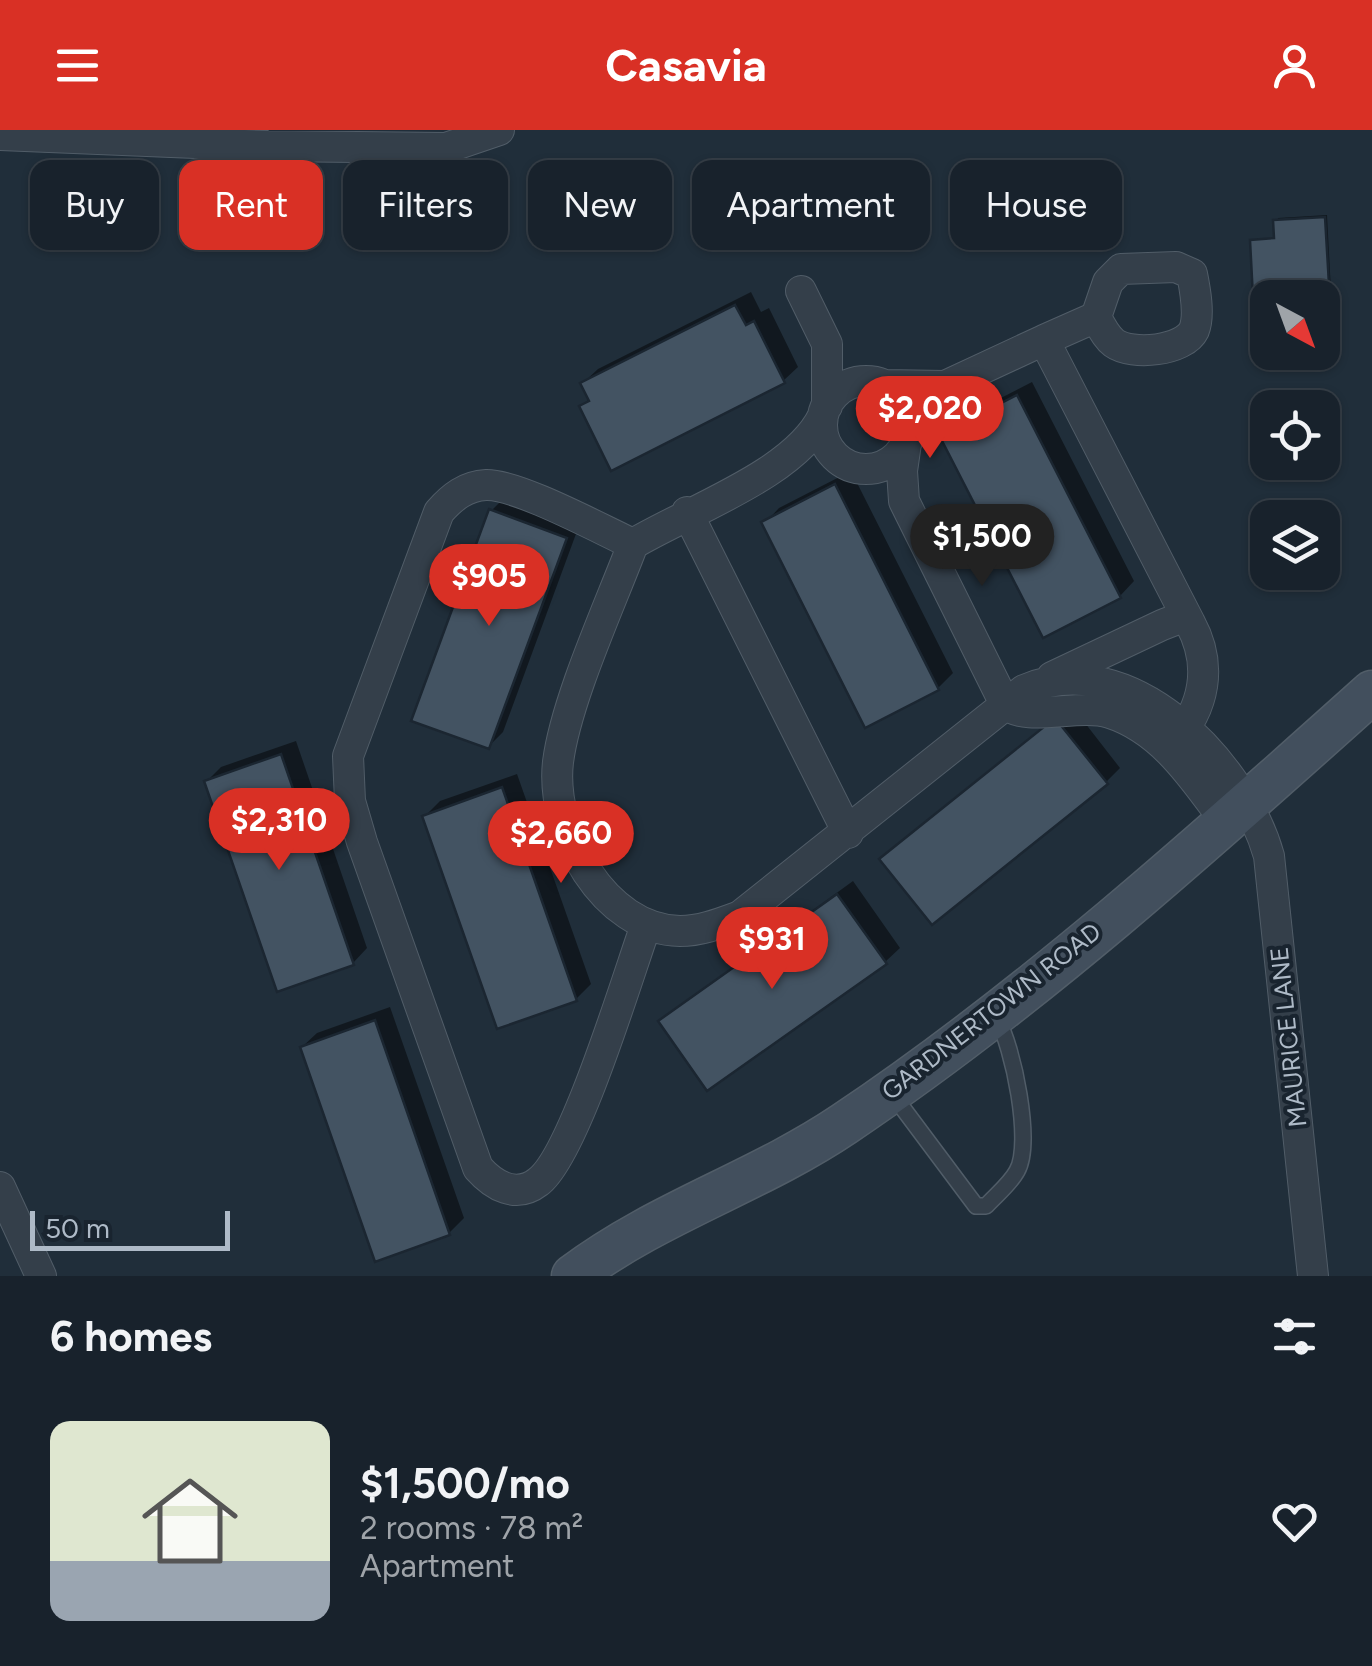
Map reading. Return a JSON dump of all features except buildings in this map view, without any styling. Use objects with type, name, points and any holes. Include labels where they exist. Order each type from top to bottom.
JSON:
[{"type":"street","points":[[0,134],[268,138],[446,148],[499,130]]},
{"type":"street","points":[[801,291],[827,344],[902,399],[908,436],[902,471],[904,501]]},
{"type":"street","points":[[1096,317],[945,386],[849,384],[825,411],[811,439],[788,461],[633,544],[558,762],[563,813],[588,872],[607,896],[646,925],[680,931],[740,916],[1005,704],[1044,681],[1162,625],[1180,618],[1190,622]]},
{"type":"street","points":[[1044,340],[1202,647],[1205,671],[1199,699],[1177,738]]},
{"type":"street","points":[[827,344],[826,443],[853,466],[882,480],[904,501],[1005,704],[1025,713],[1075,708],[1107,712],[1177,738]]},
{"type":"street","points":[[788,461],[853,466],[886,464],[945,386]]},
{"type":"street","points":[[633,544],[503,486],[472,488],[452,497],[439,512],[348,756],[350,802],[362,842],[478,1168],[490,1181],[520,1190],[537,1184],[564,1150],[646,925]]},
{"type":"street","points":[[687,512],[848,833]]},
{"type":"street","points":[[1044,681],[1069,678],[1128,690],[1154,704],[1177,738]]},
{"type":"street","name":"GARDNERTOWN ROAD","points":[[573,1276],[634,1235],[786,1159],[891,1092],[994,1014],[1238,812],[1372,692]]},
{"type":"street","name":"MAURICE LANE","points":[[1177,738],[1270,856],[1312,1276]]},
{"type":"street","points":[[0,1187],[41,1276]]},
{"type":"lane","points":[[891,1092],[976,1206],[986,1206],[1017,1172],[1024,1151],[1016,1080],[1004,1032],[994,1014]]}]
